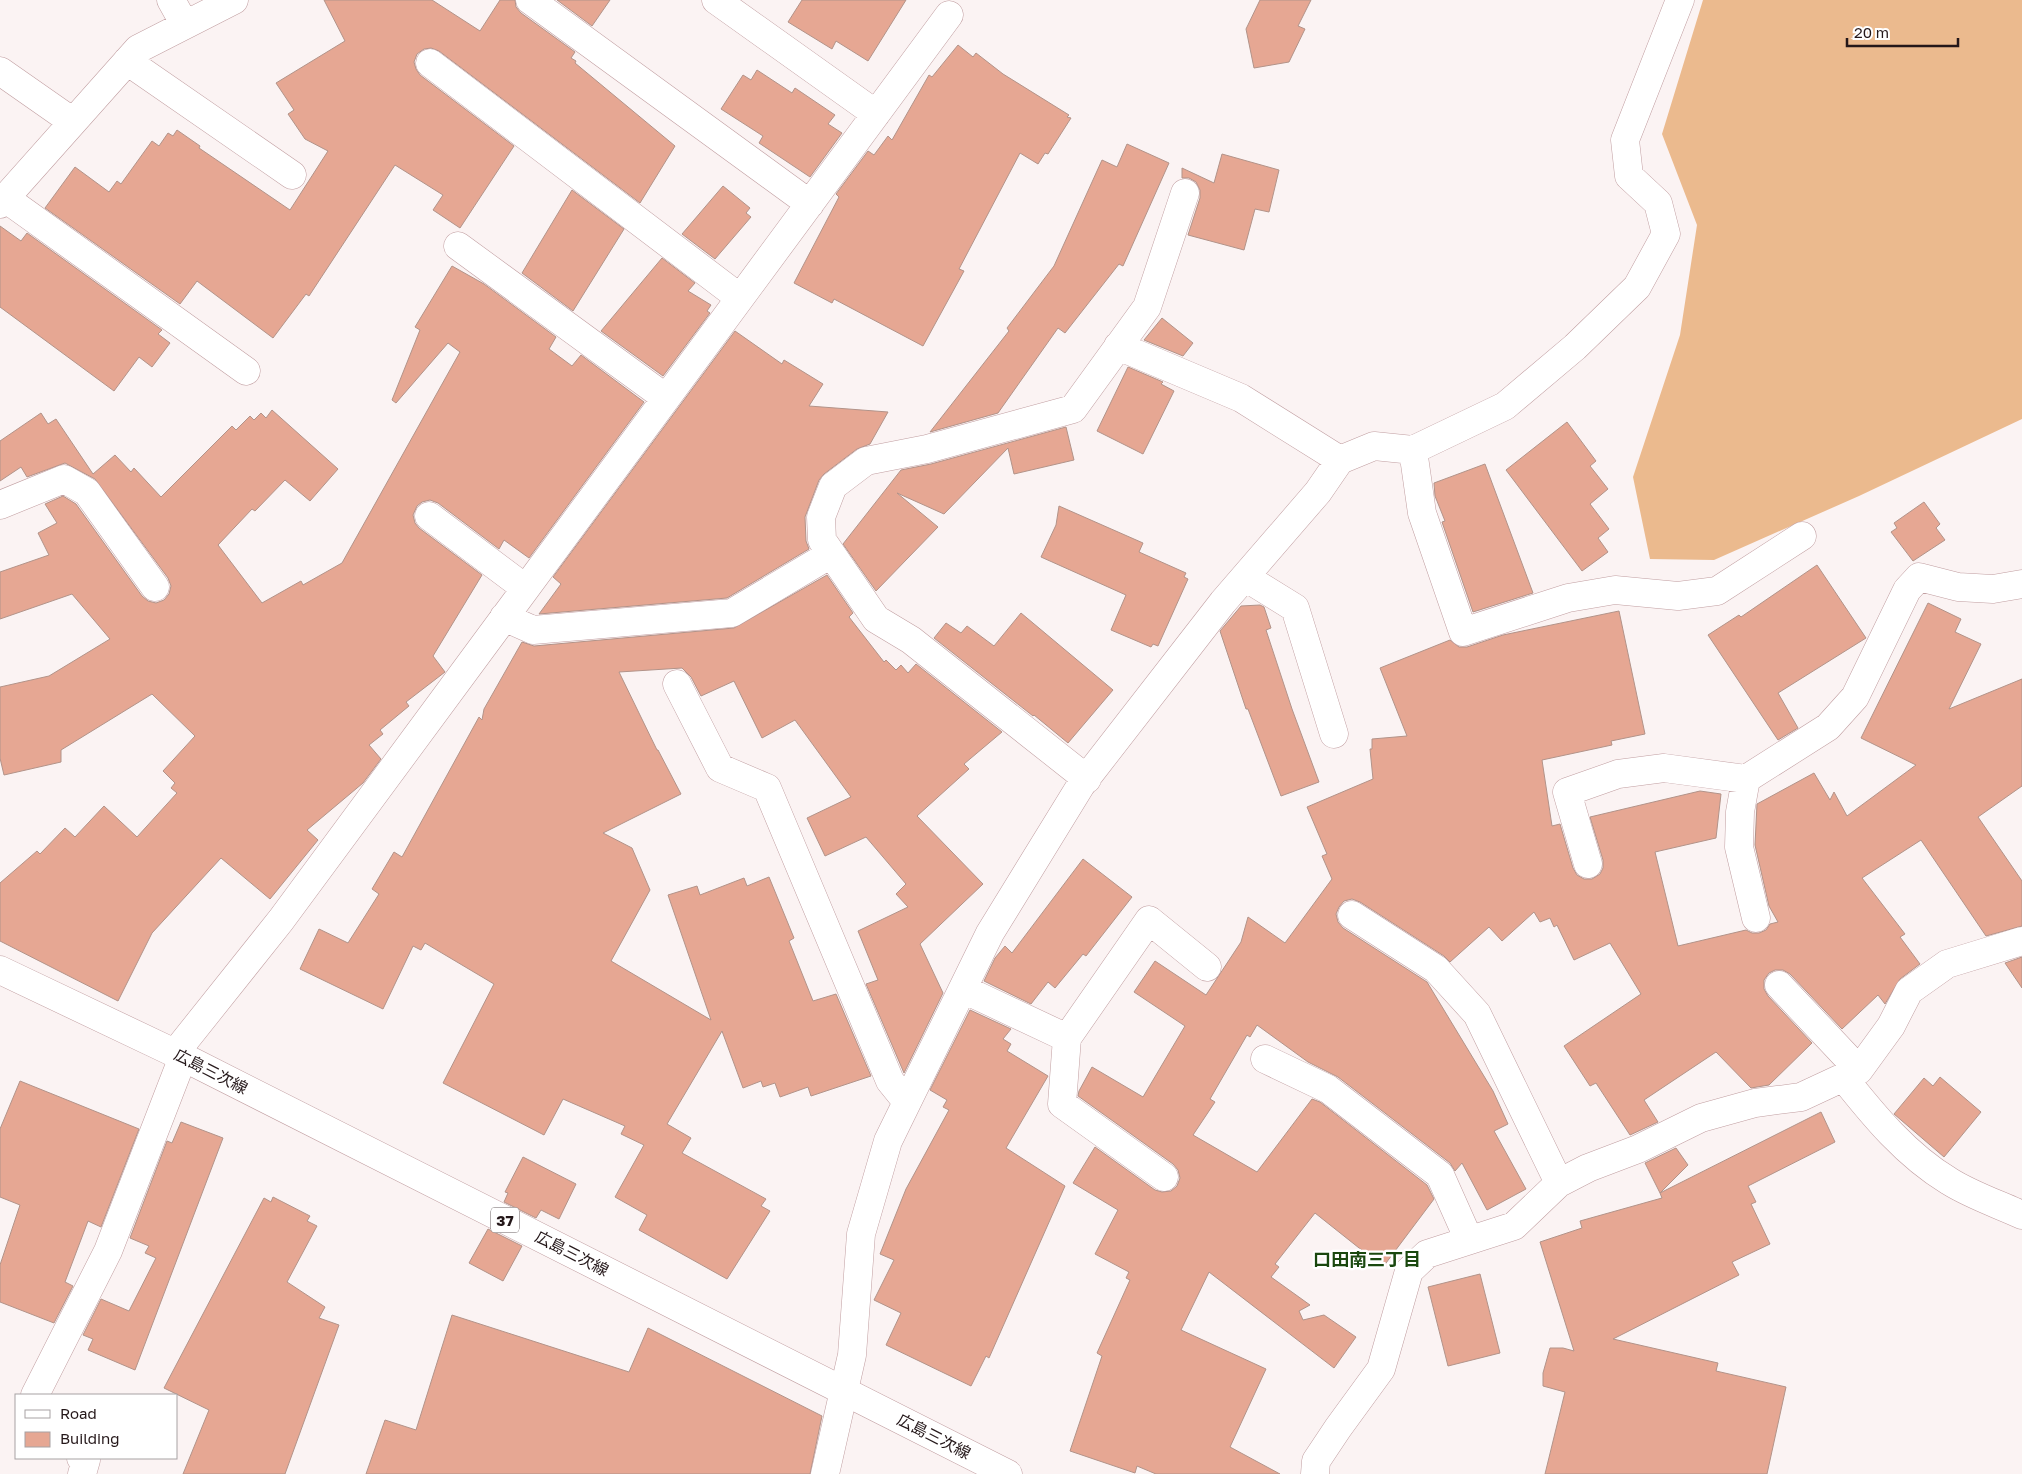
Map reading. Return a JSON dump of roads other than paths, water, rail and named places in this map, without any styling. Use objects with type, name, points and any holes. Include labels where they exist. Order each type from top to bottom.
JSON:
[{"type":"street","points":[[171,0],[185,25]]},
{"type":"street","points":[[234,0],[138,48],[3,201],[246,371]]},
{"type":"street","points":[[530,0],[810,204]]},
{"type":"street","points":[[716,0],[876,114]]},
{"type":"street","points":[[825,1474],[852,1354],[861,1234],[888,1141],[990,933],[1087,778],[1223,602],[1318,492],[1340,460],[1374,446],[1413,450],[1505,406],[1575,347],[1637,287],[1666,234],[1658,203],[1629,176],[1625,140],[1680,0]]},
{"type":"street","points":[[36,1394],[108,1251],[179,1055],[281,920],[949,15]]},
{"type":"street","points":[[127,61],[292,175]]},
{"type":"street","points":[[430,63],[740,298]]},
{"type":"street","points":[[0,71],[73,122]]},
{"type":"street","points":[[1087,778],[911,640],[876,619],[822,540],[821,517],[832,486],[866,461],[927,449],[1073,409],[1147,307],[1185,192]]},
{"type":"street","points":[[458,246],[666,398]]},
{"type":"street","points":[[1118,346],[1241,398],[1340,460]]},
{"type":"street","points":[[1413,450],[1422,513],[1463,632],[1568,598],[1615,590],[1678,596],[1717,591],[1802,536]]},
{"type":"street","points":[[0,505],[64,479],[87,492],[156,588]]},
{"type":"street","points":[[429,516],[525,588]]},
{"type":"street","points":[[504,617],[533,630],[732,613],[831,554]]},
{"type":"street","points":[[1245,577],[1295,608],[1334,734]]},
{"type":"street","points":[[1588,864],[1567,792],[1618,774],[1664,768],[1746,779],[1828,726],[1855,697],[1907,590],[1919,577],[1958,587],[1992,589],[2022,584]]},
{"type":"street","points":[[677,684],[720,768],[767,788],[890,1081],[907,1102]]},
{"type":"street","points":[[1746,779],[1740,812],[1739,847],[1756,918]]},
{"type":"street","points":[[1352,915],[1436,969],[1477,1014],[1559,1183]]},
{"type":"street","points":[[1164,1177],[1062,1104],[1067,1038],[1149,920],[1207,967]]},
{"type":"street","points":[[1315,1474],[1316,1461],[1380,1369],[1409,1271],[1427,1254],[1514,1226],[1559,1183],[1588,1168],[1638,1149],[1701,1118],[1755,1103],[1801,1096],[1851,1074],[1891,1026],[1909,991],[1947,964],[2022,941]]},
{"type":"street","name":"広島三次線","points":[[0,970],[179,1055],[1008,1474]]},
{"type":"street","points":[[1779,985],[1851,1074],[1880,1122],[1911,1154],[1949,1182],[2022,1215]]},
{"type":"street","points":[[963,989],[1067,1038]]},
{"type":"street","points":[[1265,1059],[1328,1089],[1440,1175],[1469,1240]]},
{"type":"street","points":[[82,1474],[86,1460],[84,1459]]},
{"type":"district","name":"口田南三丁目","points":[[1367,1259]]}]
